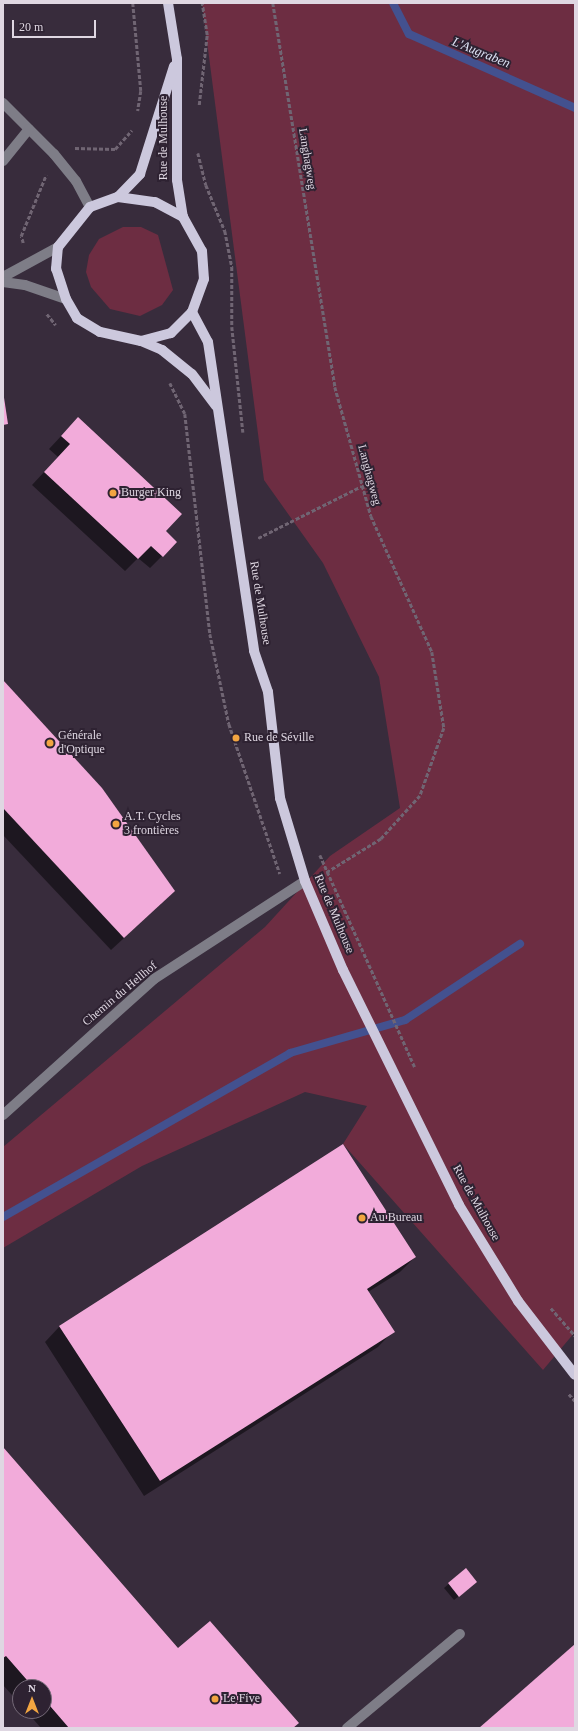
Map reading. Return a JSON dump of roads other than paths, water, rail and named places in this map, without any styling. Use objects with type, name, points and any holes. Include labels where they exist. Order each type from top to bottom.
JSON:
[{"type":"main road","name":"Rue de Mulhouse","points":[[168,3],[176,59],[176,180],[182,217]]},
{"type":"main road","name":"Rue de Mulhouse","points":[[118,197],[140,174],[176,59]]},
{"type":"main road","points":[[58,247],[90,207],[118,197],[155,202],[182,217],[202,251],[204,279],[192,312],[171,333],[141,341]]},
{"type":"main road","name":"Rue de Mulhouse","points":[[58,247],[56,269],[66,299],[77,318],[100,332],[141,341],[162,350],[192,374],[217,408]]},
{"type":"main road","name":"Rue de Mulhouse","points":[[192,312],[208,342],[254,651],[268,692],[280,798],[305,881],[359,1002],[459,1205],[518,1301],[575,1375]]},
{"type":"street","points":[[3,103],[54,154],[76,181],[90,207]]},
{"type":"street","points":[[3,161],[29,129]]},
{"type":"street","points":[[3,277],[58,247]]},
{"type":"street","points":[[3,282],[25,284],[66,299]]},
{"type":"street","name":"Chemin du Hellhof","points":[[3,1115],[154,980],[287,891],[305,881]]},
{"type":"street","points":[[347,1728],[460,1634]]},
{"type":"waterway","name":"L'Augraben","points":[[393,3],[409,34],[575,108]]},
{"type":"waterway","points":[[3,1217],[290,1053],[405,1020],[520,944]]},
{"type":"place","name":"Burger King","points":[[113,493]]},
{"type":"place","name":"Rue de Séville","points":[[236,738]]},
{"type":"place","name":"Générale d'Optique","points":[[50,743]]},
{"type":"place","name":"A.T. Cycles 3 frontières","points":[[116,824]]},
{"type":"place","name":"Au Bureau","points":[[362,1218]]},
{"type":"place","name":"Le Five","points":[[215,1699]]}]
